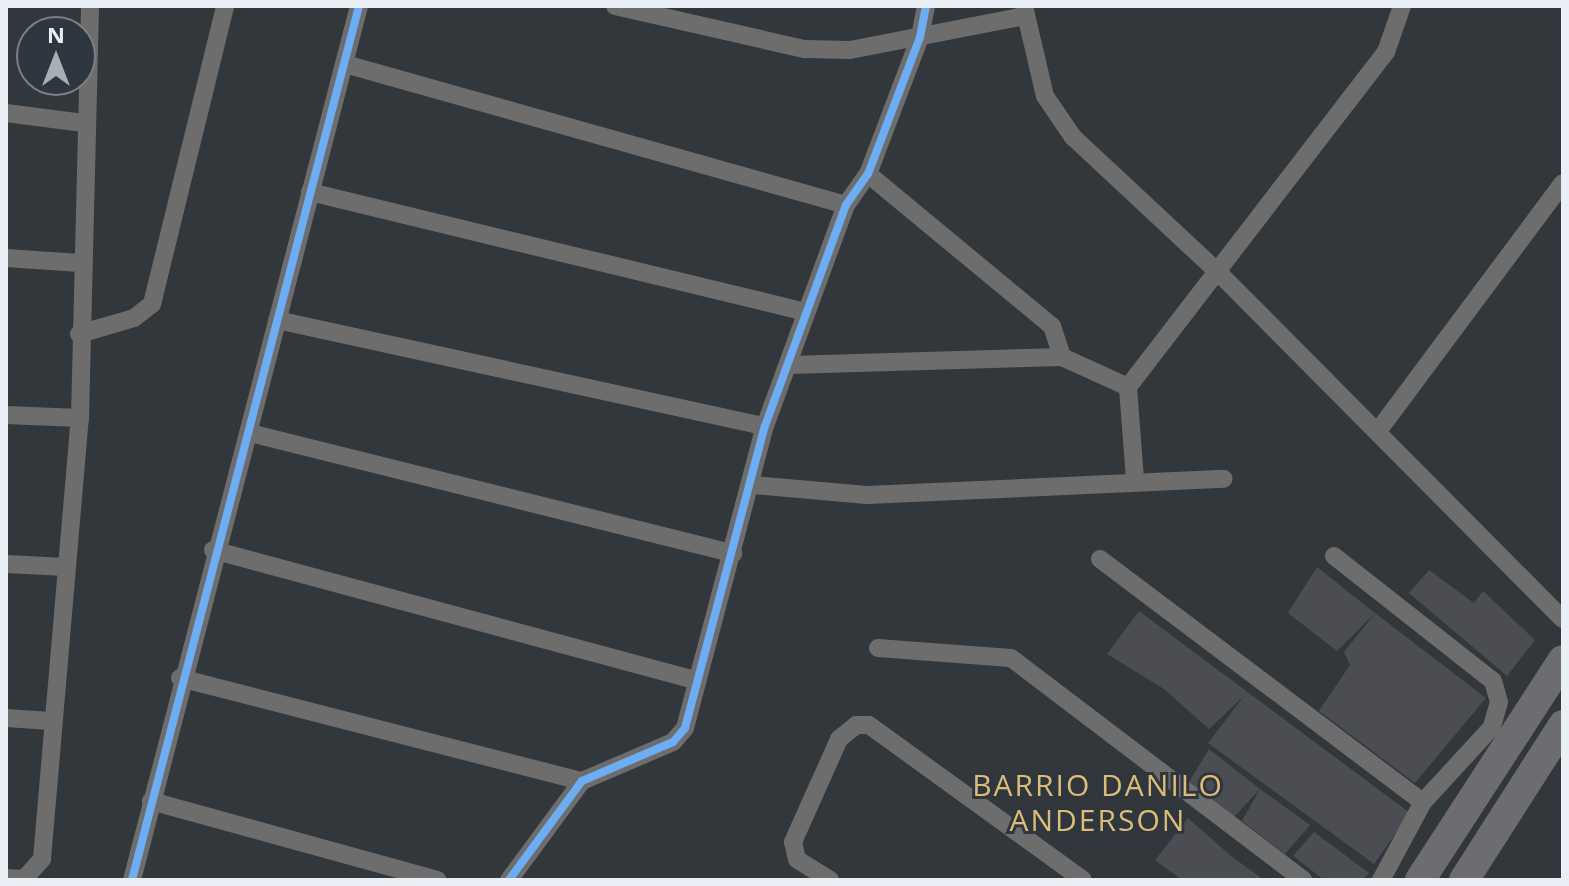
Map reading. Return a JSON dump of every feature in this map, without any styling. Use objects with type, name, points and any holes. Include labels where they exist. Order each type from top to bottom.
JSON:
[{"type":"main road","points":[[1420,880],[1563,660]]},
{"type":"main road","points":[[1464,880],[1563,725]]},
{"type":"street","points":[[6,878],[24,879],[42,859],[51,721],[80,418],[83,123],[90,6]]},
{"type":"street","points":[[79,334],[134,318],[152,304],[225,6]]},
{"type":"street","points":[[132,880],[213,550],[250,433],[359,6]]},
{"type":"street","points":[[615,6],[805,49],[850,50],[920,37],[1025,11],[1045,96],[1073,137],[1218,272],[1563,619]]},
{"type":"street","points":[[509,880],[582,781],[681,737],[753,485],[765,426],[846,205],[868,174],[920,37],[926,6]]},
{"type":"street","points":[[1135,479],[1128,387],[1386,52],[1402,6]]},
{"type":"street","points":[[345,64],[846,205]]},
{"type":"street","points":[[6,113],[83,123]]},
{"type":"street","points":[[868,174],[1052,326],[1062,357]]},
{"type":"street","points":[[1378,431],[1563,183]]},
{"type":"street","points":[[310,192],[806,312]]},
{"type":"street","points":[[6,258],[80,263]]},
{"type":"street","points":[[277,320],[765,426]]},
{"type":"street","points":[[789,365],[1062,357],[1128,387]]},
{"type":"street","points":[[6,415],[80,418]]},
{"type":"street","points":[[250,433],[733,553]]},
{"type":"street","points":[[753,485],[867,495],[1135,479],[1224,479]]},
{"type":"street","points":[[213,550],[695,680]]},
{"type":"street","points":[[1334,556],[1493,681],[1499,702],[1492,727],[1423,802],[1381,880]]},
{"type":"street","points":[[1100,559],[1423,802]]},
{"type":"street","points":[[6,564],[66,567]]},
{"type":"street","points":[[878,648],[1011,658],[1303,880]]},
{"type":"street","points":[[180,678],[582,781]]},
{"type":"street","points":[[6,718],[51,721]]},
{"type":"street","points":[[830,880],[797,859],[793,842],[839,739],[856,725],[869,725],[1083,880]]},
{"type":"street","points":[[151,801],[437,880]]},
{"type":"building","points":[[1317,567],[1375,613],[1337,651],[1288,613]]},
{"type":"building","points":[[1429,570],[1474,603],[1483,591],[1535,640],[1507,676],[1409,593]]},
{"type":"building","points":[[1139,611],[1410,813],[1374,864],[1208,743],[1244,696],[1209,729],[1164,689],[1107,654]]},
{"type":"building","points":[[1375,613],[1486,698],[1415,783],[1319,711],[1350,665],[1344,652]]},
{"type":"building","points":[[1209,749],[1260,789],[1234,817],[1189,782]]},
{"type":"building","points":[[1260,789],[1310,825],[1285,854],[1242,821]]},
{"type":"building","points":[[1188,818],[1264,880],[1182,880],[1155,860]]},
{"type":"building","points":[[1314,832],[1369,873],[1363,880],[1324,880],[1293,856]]},
{"type":"cycle path","points":[[132,880],[359,6]]},
{"type":"cycle path","points":[[509,880],[582,781],[673,742],[685,728],[765,426],[846,205],[868,174],[920,37],[926,6]]},
{"type":"district","name":"BARRIO DANILO ANDERSON","points":[[1098,802]]}]
